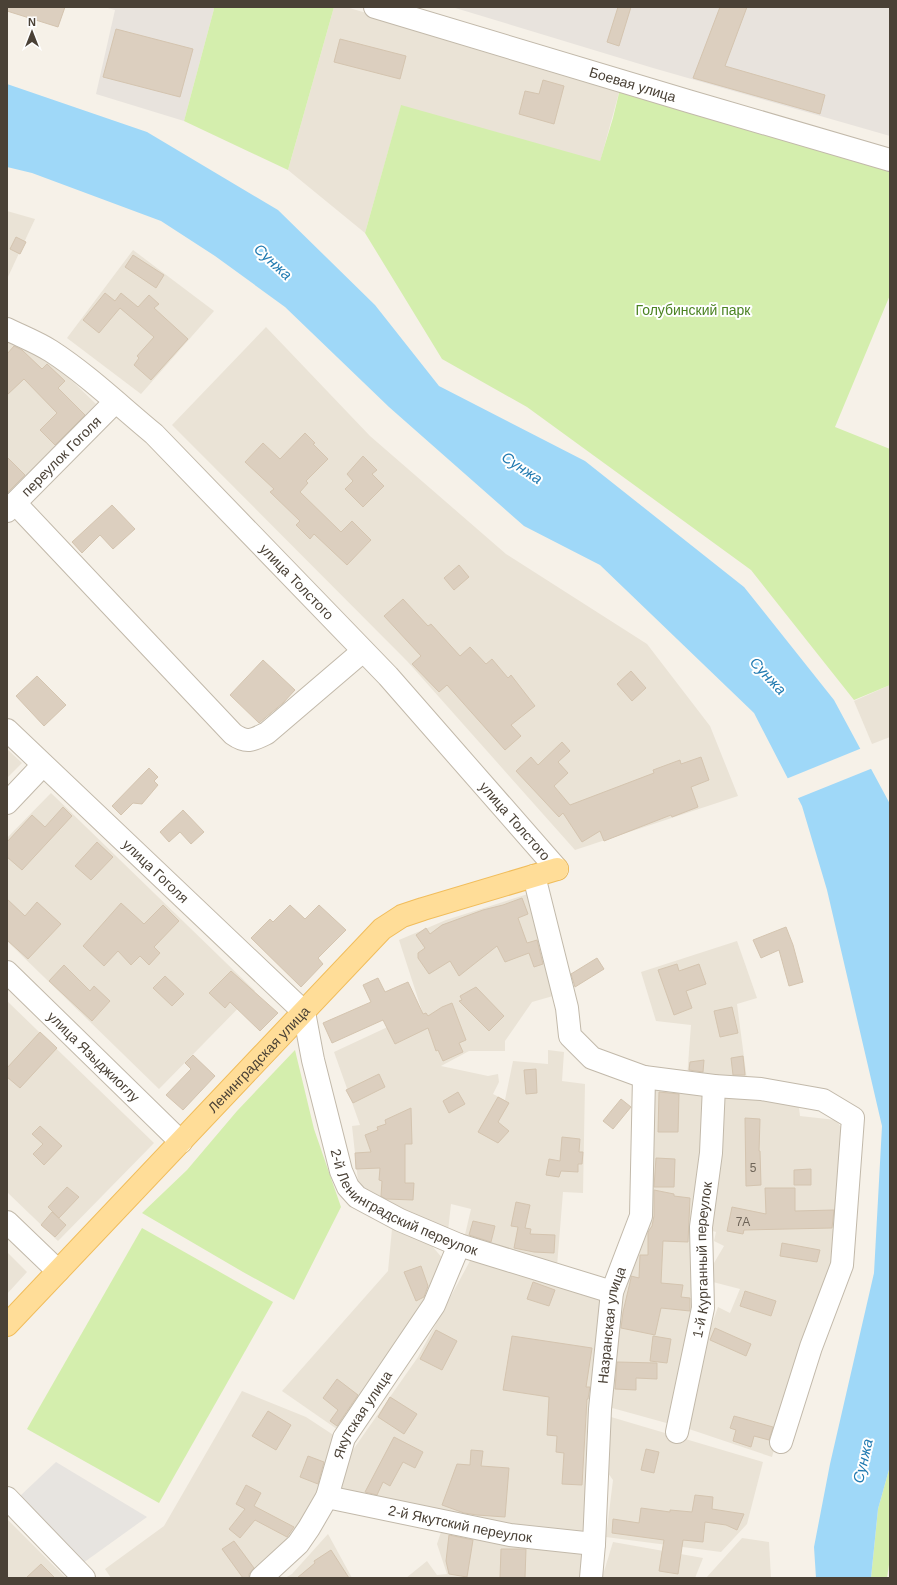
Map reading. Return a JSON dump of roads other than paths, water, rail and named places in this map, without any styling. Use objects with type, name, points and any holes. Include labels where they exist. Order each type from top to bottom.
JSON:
[{"type":"main road","name":"Ленинградская улица","points":[[7,1324],[382,929],[402,916],[557,869]]},
{"type":"street","name":"Боевая улица","points":[[375,7],[688,102],[890,160]]},
{"type":"street","name":"улица Толстого","points":[[7,329],[50,350],[103,389],[115,402],[154,434],[388,676],[557,869]]},
{"type":"street","name":"переулок Гоголя","points":[[11,507],[115,402]]},
{"type":"street","points":[[11,507],[233,734],[241,740],[254,740],[267,732],[363,651]]},
{"type":"street","name":"улица Гоголя","points":[[7,730],[304,1012]]},
{"type":"street","points":[[7,803],[43,765]]},
{"type":"street","points":[[534,876],[567,1008],[570,1036],[592,1058],[644,1077],[714,1086],[760,1089],[823,1100],[853,1118],[842,1265],[811,1347],[781,1442]]},
{"type":"street","name":"улица Языджиоглу","points":[[7,972],[180,1142]]},
{"type":"street","name":"2-й Ленинградский переулок","points":[[304,1012],[312,1060],[339,1164],[348,1187],[357,1197],[400,1220],[459,1245],[612,1292]]},
{"type":"street","name":"Назранская улица","points":[[591,1578],[600,1409],[612,1292],[641,1216],[644,1077]]},
{"type":"street","name":"1-й Курганный переулок","points":[[678,1432],[702,1308],[701,1227],[711,1153],[714,1086]]},
{"type":"street","points":[[7,1222],[58,1271]]},
{"type":"street","name":"Якутская улица","points":[[261,1578],[298,1544],[309,1528],[327,1497],[344,1438],[434,1305],[459,1245]]},
{"type":"street","name":"2-й Якутский переулок","points":[[327,1497],[510,1535],[594,1544]]},
{"type":"street","points":[[7,1498],[84,1578]]},
{"type":"water","name":"Сунжа","points":[[7,84],[147,132],[278,210],[375,305],[439,386],[585,461],[744,587],[834,700],[890,804],[890,1466],[878,1509],[871,1578],[816,1578],[814,1547],[830,1464],[874,1273],[882,1126],[827,890],[802,806],[754,713],[600,565],[524,526],[389,407],[285,307],[215,256],[161,221],[32,173],[7,167]]},
{"type":"park label","name":"Голубинский парк","points":[[693,310]]}]
